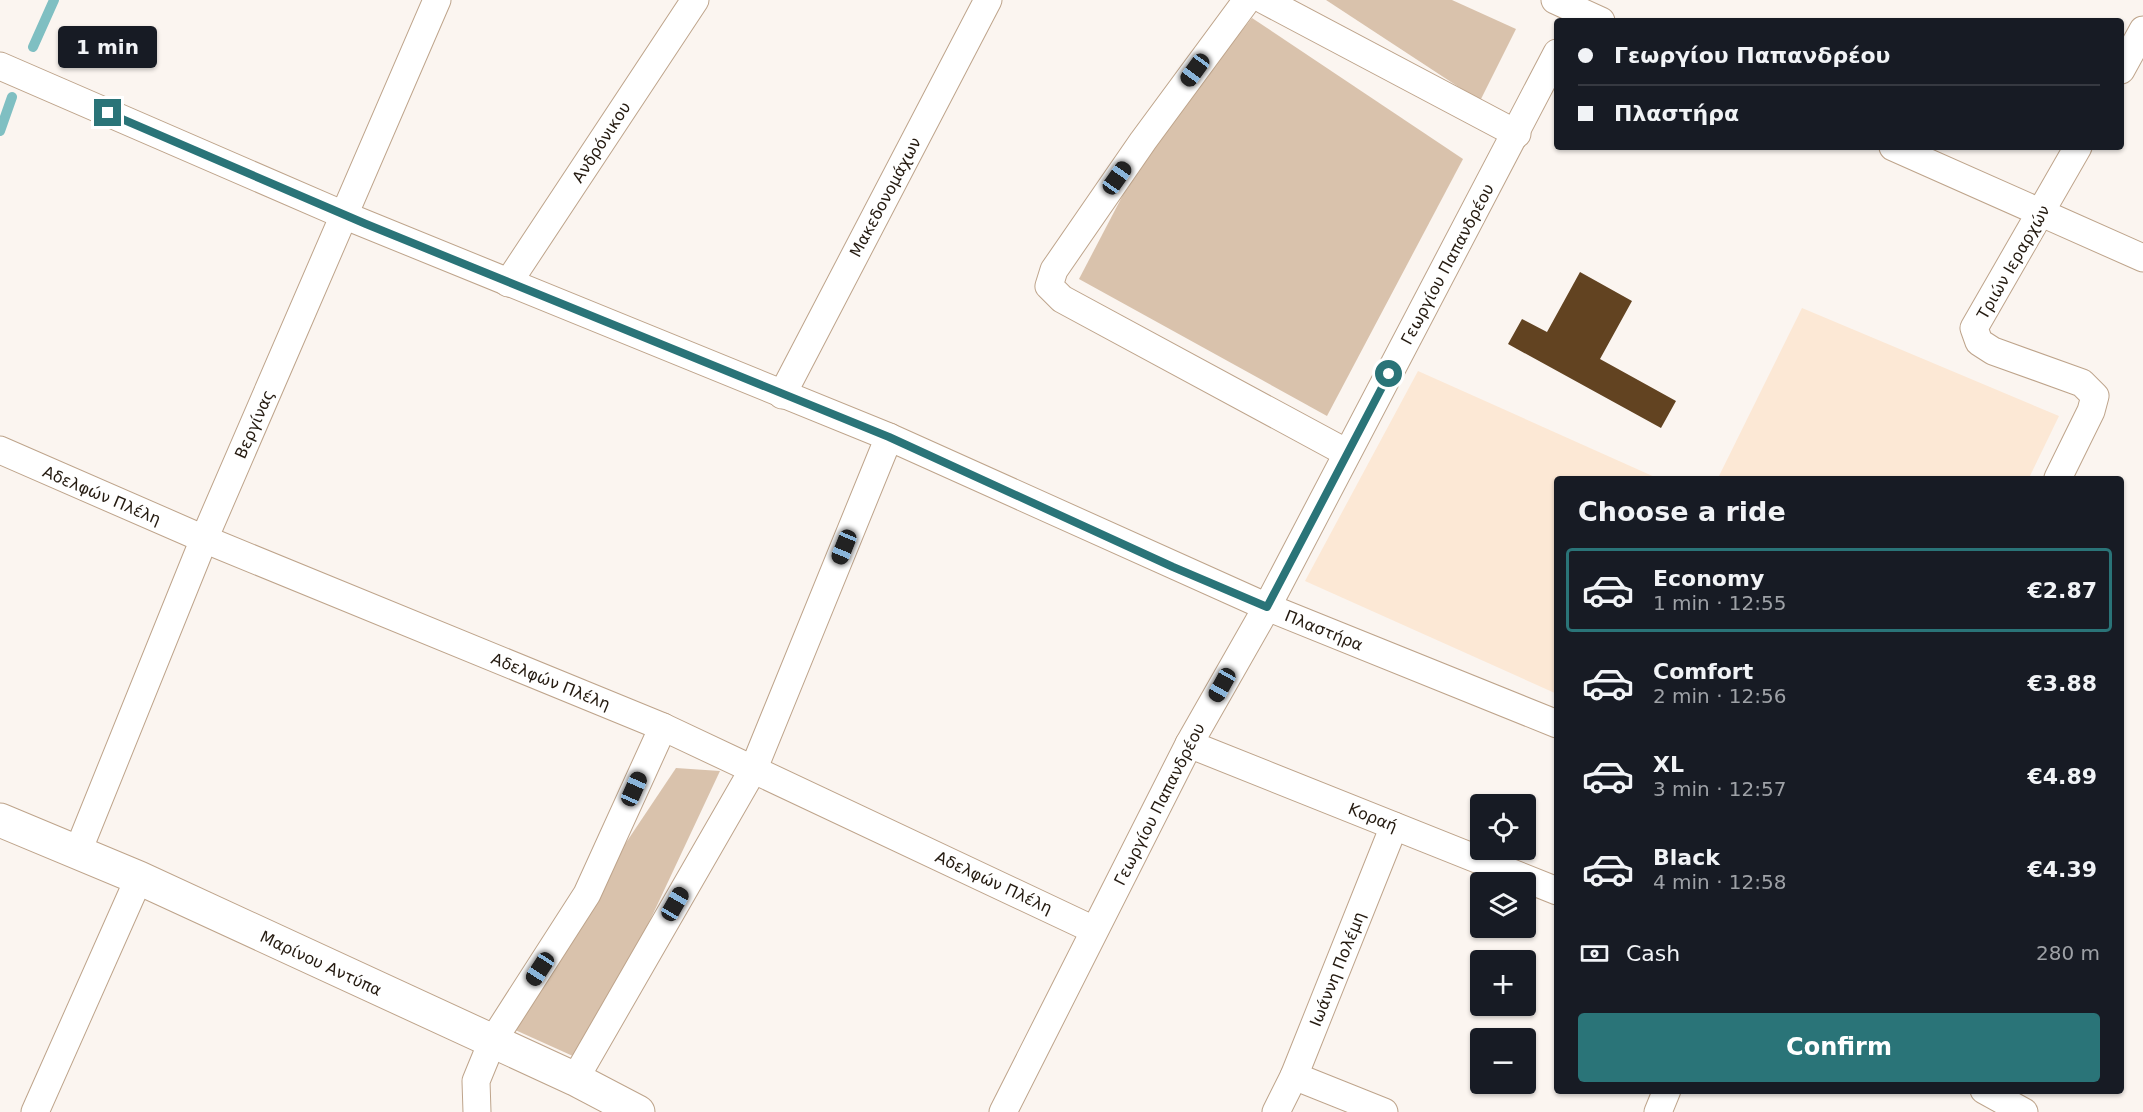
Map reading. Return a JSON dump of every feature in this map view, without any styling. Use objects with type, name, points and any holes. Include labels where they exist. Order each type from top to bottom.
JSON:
[{"type":"street","name":"Βεργίνας","points":[[78,851],[204,538],[346,216],[437,0]]},
{"type":"street","name":"Ανδρόνικου","points":[[508,283],[695,0]]},
{"type":"street","name":"Μακεδονομάχων","points":[[782,395],[988,0]]},
{"type":"street","points":[[1247,0],[1143,141],[1054,270],[1049,286],[1062,299],[1347,453]]},
{"type":"street","points":[[1264,0],[1516,134]]},
{"type":"street","points":[[2124,65],[2143,30]]},
{"type":"street","name":"Γεωργίου Παπανδρέου","points":[[1003,1112],[1189,744],[1267,607],[1554,59]]},
{"type":"street","name":"Πλαστήρα","points":[[0,66],[346,216],[889,437],[1173,567],[1267,607],[1554,723]]},
{"type":"street","points":[[1900,150],[2143,258]]},
{"type":"street","name":"Τριών Ιεραρχών","points":[[2059,476],[2091,411],[2095,396],[2082,383],[1994,351],[1978,342],[1974,328],[2043,212],[2076,150]]},
{"type":"street","points":[[574,1079],[754,768],[889,437]]},
{"type":"street","name":"Αδελφών Πλέλη","points":[[0,450],[204,538],[663,727],[1094,930]]},
{"type":"street","points":[[477,1112],[476,1081],[492,1042],[587,894],[663,727]]},
{"type":"street","name":"Κοραή","points":[[1189,744],[1554,890]]},
{"type":"street","name":"Μαρίνου Αντύπα","points":[[0,820],[139,878],[574,1079],[638,1112]]},
{"type":"street","name":"Ιωάννη Πολέμη","points":[[1276,1112],[1294,1076],[1394,826]]},
{"type":"street","points":[[35,1112],[139,878]]},
{"type":"street","points":[[1294,1076],[1384,1112]]},
{"type":"street","points":[[1658,1112],[1666,1094]]},
{"type":"street","points":[[1991,1094],[2024,1112]]},
{"type":"shaded area","points":[[1326,0],[1452,0],[1516,29],[1480,101]]},
{"type":"shaded area","points":[[1252,18],[1463,159],[1327,416],[1079,279],[1148,147]]},
{"type":"shaded area","points":[[1802,308],[2059,416],[2030,476],[1719,476]]},
{"type":"shaded area","points":[[1418,371],[1653,476],[1554,476],[1554,693],[1305,581]]},
{"type":"shaded area","points":[[676,768],[720,771],[584,1061],[504,1025]]},
{"type":"building","points":[[1580,272],[1632,301],[1600,359],[1676,401],[1661,428],[1508,344],[1522,319],[1547,332]]},
{"type":"waterway","points":[[33,47],[54,0]]},
{"type":"waterway","points":[[0,131],[12,97]]},
{"type":"route","points":[[108,113],[529,292],[889,437],[1173,567],[1267,607],[1389,374]]}]
